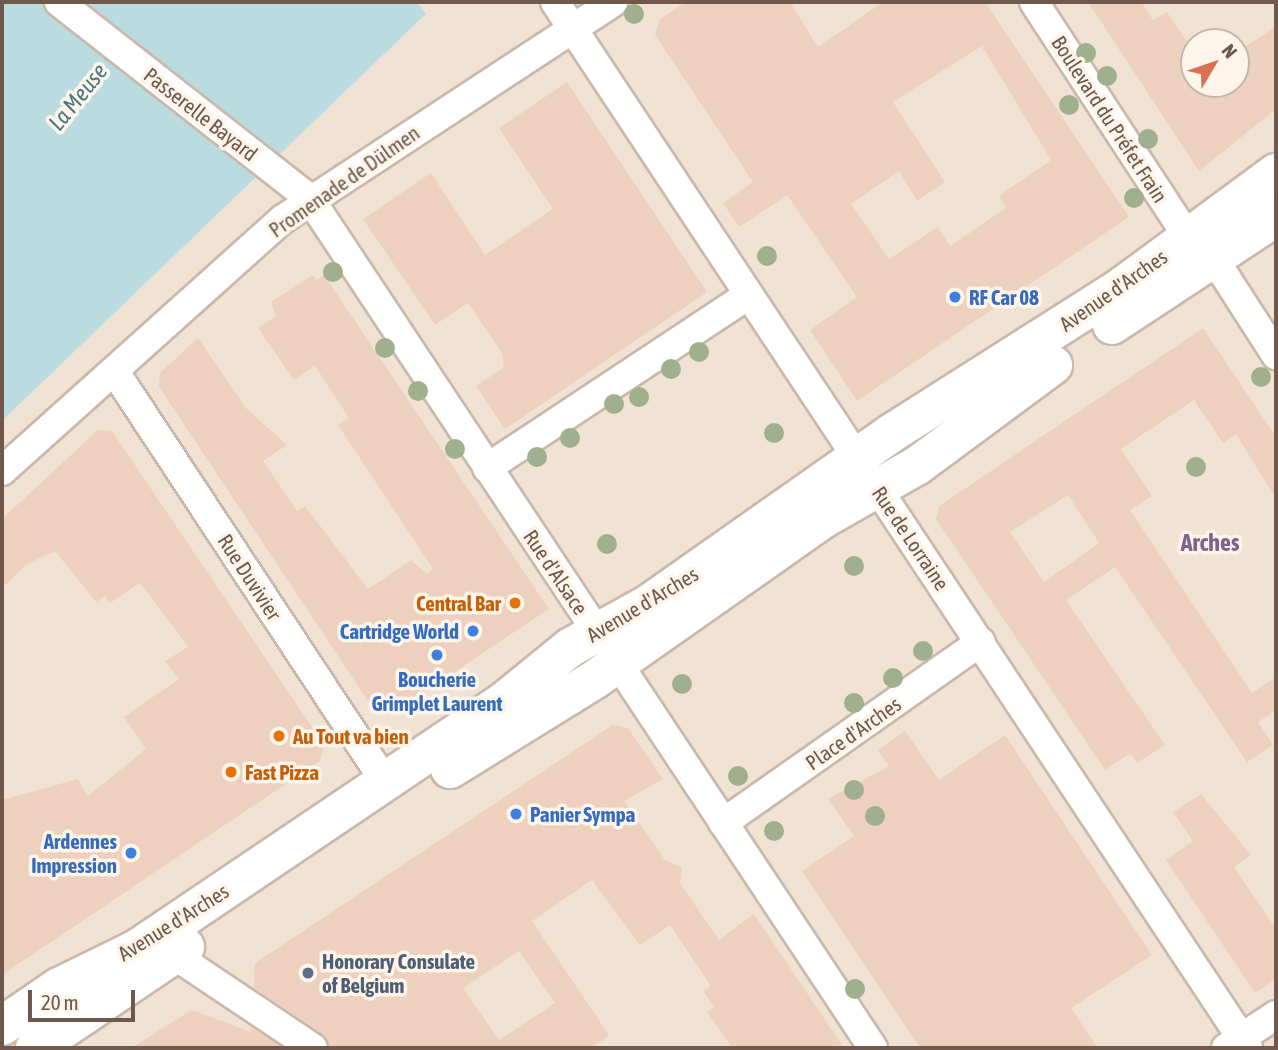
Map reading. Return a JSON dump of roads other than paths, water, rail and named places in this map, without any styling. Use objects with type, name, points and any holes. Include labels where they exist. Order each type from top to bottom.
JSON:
[{"type":"main road","name":"Avenue d'Arches","points":[[868,473],[1276,173]]},
{"type":"main road","name":"Avenue d'Arches","points":[[35,1048],[174,955],[607,648],[868,473],[1216,262],[1276,216]]},
{"type":"main road","name":"Avenue d'Arches","points":[[2,1026],[59,987],[137,948],[385,782],[607,648]]},
{"type":"street","name":"Passerelle Bayard","points":[[58,2],[310,200]]},
{"type":"street","name":"Rue de Lorraine","points":[[555,2],[571,30],[981,642],[1238,1045]]},
{"type":"street","name":"Promenade de Dülmen","points":[[2,471],[310,200],[613,2]]},
{"type":"street","name":"Boulevard du Préfet Frain","points":[[1034,2],[1187,236]]},
{"type":"street","name":"Rue d'Alsace","points":[[310,200],[873,1048]]},
{"type":"street","points":[[1216,262],[1276,355]]},
{"type":"street","points":[[487,468],[748,295]]},
{"type":"street","name":"Rue Duvivier","points":[[115,372],[385,782]]},
{"type":"street","name":"Place d'Arches","points":[[723,822],[981,642]]},
{"type":"street","points":[[174,955],[313,1048]]},
{"type":"street","points":[[1238,1045],[1276,1015]]},
{"type":"water","name":"La Meuse","points":[[2,2],[417,2],[426,14],[2,421]]},
{"type":"place","name":"RF Car 08","points":[[955,297]]},
{"type":"place","name":"Central Bar","points":[[515,603]]},
{"type":"place","name":"Cartridge World","points":[[473,631]]},
{"type":"place","name":"Boucherie Grimplet Laurent","points":[[437,655]]},
{"type":"place","name":"Au Tout va bien","points":[[279,736]]},
{"type":"place","name":"Fast Pizza","points":[[231,772]]},
{"type":"place","name":"Panier Sympa","points":[[516,814]]},
{"type":"place","name":"Ardennes Impression","points":[[131,853]]},
{"type":"place","name":"Honorary Consulate of Belgium","points":[[308,973]]},
{"type":"district","name":"Arches","points":[[1210,543]]}]
